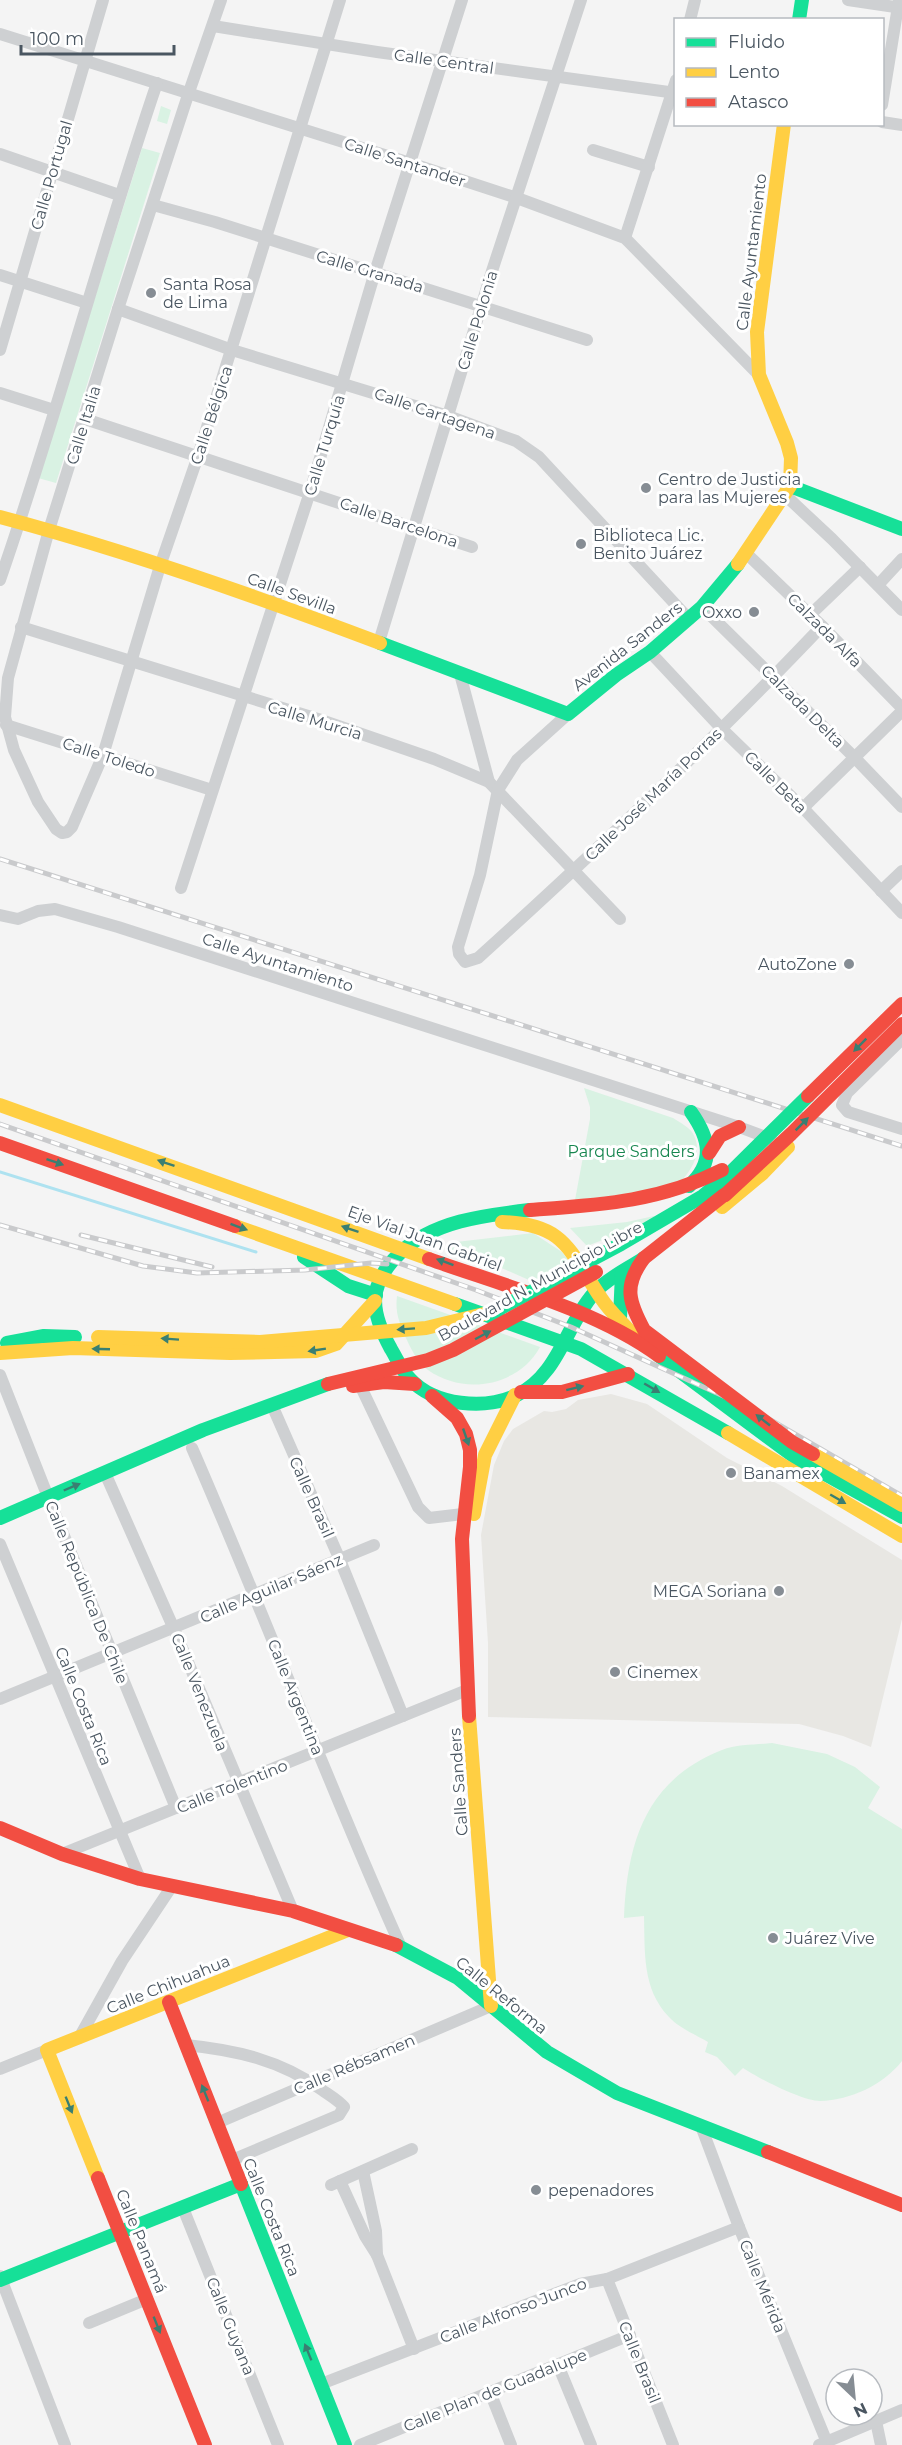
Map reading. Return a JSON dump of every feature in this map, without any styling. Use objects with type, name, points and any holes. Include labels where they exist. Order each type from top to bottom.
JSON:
[{"type":"main road","points":[[799,18],[802,0]]},
{"type":"main road","name":"Calle Ayuntamiento","points":[[784,126],[757,332],[759,375],[787,443],[791,467],[787,491]]},
{"type":"main road","points":[[787,491],[902,528]]},
{"type":"main road","name":"Avenida Sanders","points":[[568,714],[616,675],[650,652],[702,607],[747,554],[787,491]]},
{"type":"main road","name":"Calle Sevilla","points":[[0,517],[49,530],[273,603],[568,714]]},
{"type":"main road","name":"Boulevard N. Municipio Libre","points":[[0,1345],[44,1336],[240,1343],[426,1328],[475,1317],[519,1300],[703,1196],[752,1152],[902,1004]]},
{"type":"main road","name":"Boulevard N. Municipio Libre","points":[[0,1518],[140,1457],[294,1395],[328,1384],[428,1360],[453,1350],[565,1290],[724,1195],[791,1134],[902,1024]]},
{"type":"main road","name":"Eje Vial Juan Gabriel","points":[[0,1105],[405,1248],[581,1313],[638,1340],[796,1458],[902,1517]]},
{"type":"main road","points":[[691,1112],[704,1132],[709,1153]]},
{"type":"main road","points":[[511,1222],[644,1206],[681,1192],[698,1180],[705,1168],[709,1153],[720,1136],[739,1127]]},
{"type":"main road","points":[[0,1143],[581,1349],[628,1374],[902,1536]]},
{"type":"main road","points":[[518,1394],[549,1366],[596,1291],[710,1216],[745,1189],[789,1146]]},
{"type":"main road","points":[[0,1353],[73,1347],[230,1353],[315,1351],[336,1344],[375,1298],[382,1278],[393,1260],[405,1248],[451,1223],[530,1210],[653,1199],[713,1176],[752,1152]]},
{"type":"main road","points":[[724,1195],[699,1217],[645,1255],[635,1269],[630,1282],[628,1298],[632,1313],[644,1330],[792,1442],[902,1505]]},
{"type":"main road","points":[[438,1231],[488,1222],[534,1224],[563,1240],[579,1259],[596,1291],[638,1340]]},
{"type":"main road","points":[[291,1246],[348,1286],[375,1298]]},
{"type":"main road","points":[[620,1318],[622,1273]]},
{"type":"main road","points":[[375,1298],[376,1317],[380,1328],[402,1369],[414,1384]]},
{"type":"main road","points":[[428,1394],[447,1400],[484,1403],[518,1394],[558,1393],[628,1374]]},
{"type":"main road","points":[[110,1471],[135,1469],[192,1448],[307,1399],[360,1384],[394,1381],[414,1384]]},
{"type":"main road","name":"Calle Sanders","points":[[414,1384],[457,1419],[468,1442],[469,1469],[461,1536],[464,1556],[467,1690],[491,2006]]},
{"type":"main road","name":"Calle Sanders","points":[[464,1556],[470,1538],[485,1455],[498,1426],[518,1394]]},
{"type":"main road","name":"Calle Reforma","points":[[0,1828],[62,1854],[140,1879],[292,1911],[401,1947],[458,1978],[548,2052],[598,2084],[902,2205]]},
{"type":"main road","name":"Calle Chihuahua","points":[[47,2050],[348,1930]]},
{"type":"main road","name":"Calle Costa Rica","points":[[168,2002],[345,2445]]},
{"type":"main road","name":"Calle Panamá","points":[[47,2050],[205,2445]]},
{"type":"main road","points":[[0,2279],[241,2184]]},
{"type":"street","name":"Calle Portugal","points":[[0,350],[103,0]]},
{"type":"street","name":"Calle Italia","points":[[72,827],[65,833],[59,832],[42,809],[21,768],[6,725],[5,694],[21,627],[49,530],[118,309],[221,0]]},
{"type":"street","name":"Calle Bélgica","points":[[72,827],[103,755],[160,566],[232,350],[340,0]]},
{"type":"street","name":"Calle Turquía","points":[[181,888],[310,492],[375,272],[462,0]]},
{"type":"street","name":"Calle Polonia","points":[[379,642],[492,271],[581,0]]},
{"type":"street","points":[[690,18],[695,0]]},
{"type":"street","points":[[848,0],[899,5],[884,93]]},
{"type":"street","name":"Calle Central","points":[[213,26],[327,45],[556,77],[674,88]]},
{"type":"street","name":"Calle Santander","points":[[0,34],[86,59],[410,163],[517,198],[625,238],[759,375]]},
{"type":"street","name":"Calle Italia","points":[[0,580],[20,523],[119,195],[157,82]]},
{"type":"street","points":[[625,238],[674,88]]},
{"type":"street","points":[[884,122],[902,125]]},
{"type":"street","points":[[593,150],[649,167]]},
{"type":"street","points":[[0,154],[119,195]]},
{"type":"street","name":"Calle Granada","points":[[153,205],[375,272],[587,340]]},
{"type":"street","points":[[0,275],[87,303]]},
{"type":"street","name":"Calle Cartagena","points":[[118,309],[232,350],[342,382],[448,416],[516,441],[539,457],[689,619]]},
{"type":"street","points":[[0,393],[54,410]]},
{"type":"street","name":"Calle Barcelona","points":[[85,419],[472,547]]},
{"type":"street","points":[[787,491],[902,610]]},
{"type":"street","name":"Calzada Alfa","points":[[747,554],[822,626],[902,710]]},
{"type":"street","points":[[878,585],[902,559]]},
{"type":"street","points":[[810,615],[860,567]]},
{"type":"street","name":"Calzada Delta","points":[[702,607],[902,807]]},
{"type":"street","name":"Calle José María Porras","points":[[493,786],[480,875],[458,947],[459,954],[465,962],[478,958],[573,872],[774,677],[822,626]]},
{"type":"street","name":"Calle Murcia","points":[[21,627],[368,736],[456,767],[493,786],[620,919]]},
{"type":"street","name":"Calle Beta","points":[[650,652],[902,913]]},
{"type":"street","points":[[460,674],[493,786]]},
{"type":"street","points":[[803,808],[902,710]]},
{"type":"street","points":[[493,786],[517,760],[568,714]]},
{"type":"street","name":"Calle Toledo","points":[[6,725],[212,790]]},
{"type":"street","points":[[881,891],[902,871]]},
{"type":"street","name":"Calle Ayuntamiento","points":[[0,915],[18,919],[38,911],[55,909],[118,927],[691,1112]]},
{"type":"street","points":[[902,1039],[847,1093],[842,1105],[848,1112],[902,1129]]},
{"type":"street","points":[[691,1112],[789,1146]]},
{"type":"street","name":"Calle República De Chile","points":[[0,1375],[176,1808]]},
{"type":"street","points":[[360,1384],[418,1507],[429,1518],[463,1514]]},
{"type":"street","name":"Calle Brasil","points":[[275,1412],[340,1560],[403,1716]]},
{"type":"street","name":"Calle Argentina","points":[[192,1448],[401,1947]]},
{"type":"street","name":"Calle Venezuela","points":[[110,1471],[292,1911]]},
{"type":"street","name":"Calle Costa Rica","points":[[0,1544],[118,1832],[140,1879]]},
{"type":"street","name":"Calle Aguilar Sáenz","points":[[0,1699],[374,1545]]},
{"type":"street","name":"Calle Tolentino","points":[[62,1854],[467,1690]]},
{"type":"street","points":[[80,2038],[122,1961],[172,1886]]},
{"type":"street","name":"Calle Rébsamen","points":[[217,2123],[491,2006]]},
{"type":"street","points":[[186,2045],[218,2048],[256,2057],[291,2070],[344,2107],[342,2113],[232,2160]]},
{"type":"street","name":"Calle Chihuahua","points":[[0,2069],[47,2050]]},
{"type":"street","name":"Calle Mérida","points":[[701,2126],[825,2444]]},
{"type":"street","points":[[412,2149],[336,2183],[364,2236],[377,2255],[414,2349]]},
{"type":"street","points":[[363,2171],[376,2231],[377,2255]]},
{"type":"street","name":"Calle Guyana","points":[[183,2208],[278,2445]]},
{"type":"street","name":"Calle Alfonso Junco","points":[[321,2384],[580,2284],[607,2279],[739,2227]]},
{"type":"street","points":[[0,2279],[65,2445]]},
{"type":"street","name":"Calle Brasil","points":[[607,2279],[674,2445]]},
{"type":"street","points":[[89,2323],[147,2299]]},
{"type":"street","name":"Calle Plan de Guadalupe","points":[[360,2445],[630,2335]]},
{"type":"street","points":[[558,2365],[591,2445]]},
{"type":"street","points":[[490,2392],[511,2445]]},
{"type":"street","points":[[884,2418],[902,2410]]},
{"type":"street","points":[[825,2444],[863,2427]]},
{"type":"street","points":[[877,2427],[881,2445]]},
{"type":"shaded area","points":[[611,1394],[647,1404],[727,1458],[782,1486],[902,1560],[902,1619],[871,1747],[843,1736],[799,1724],[488,1717],[488,1643],[481,1535],[494,1465],[504,1441],[513,1429],[544,1411],[566,1409],[578,1400]]},
{"type":"green space","points":[[161,106],[171,110],[167,124],[157,121]]},
{"type":"green space","points":[[142,148],[160,153],[56,483],[38,478]]},
{"type":"green space","name":"Parque Sanders","points":[[584,1088],[673,1118],[690,1130],[696,1140],[696,1156],[684,1178],[672,1189],[575,1200],[590,1119],[590,1107]]},
{"type":"green space","points":[[654,1216],[655,1220],[587,1246],[570,1228],[627,1222]]},
{"type":"green space","points":[[533,1233],[562,1252],[571,1264],[538,1284],[497,1266],[444,1249],[456,1242]]},
{"type":"green space","points":[[397,1296],[540,1347],[519,1371],[490,1383],[458,1383],[442,1378],[424,1367],[412,1350],[398,1317]]},
{"type":"green space","name":"Juárez Vive","points":[[772,1743],[827,1754],[855,1767],[880,1787],[868,1808],[902,1829],[902,2061],[876,2084],[843,2098],[820,2101],[802,2097],[769,2083],[743,2068],[735,2076],[717,2057],[705,2052],[708,2042],[673,2021],[660,2006],[654,1994],[647,1970],[644,1916],[624,1918],[626,1890],[636,1839],[658,1796],[675,1778],[696,1763],[722,1750]]},
{"type":"waterway","points":[[0,1172],[256,1252]]},
{"type":"railway","points":[[0,859],[902,1146]]},
{"type":"railway","points":[[0,1124],[476,1290],[571,1327],[752,1409],[902,1496]]},
{"type":"railway","points":[[0,1225],[143,1266],[197,1273],[305,1270],[371,1263],[387,1264]]},
{"type":"railway","points":[[81,1235],[212,1267]]},
{"type":"traffic: fast","points":[[799,18],[802,0]]},
{"type":"traffic: fast","points":[[790,486],[902,529]]},
{"type":"traffic: fast","points":[[380,643],[568,714],[616,675],[650,652],[702,607],[738,564]]},
{"type":"traffic: fast","points":[[484,1314],[499,1309],[621,1244],[703,1196],[726,1177],[808,1096]]},
{"type":"traffic: fast","points":[[689,1186],[703,1168],[707,1150],[706,1141],[691,1112]]},
{"type":"traffic: fast","points":[[530,1210],[478,1217],[427,1234],[399,1254],[381,1277],[375,1300],[379,1323],[402,1369],[420,1388],[446,1400],[461,1403],[490,1403],[517,1395],[543,1375],[595,1292],[612,1278],[644,1258]]},
{"type":"traffic: fast","points":[[304,1257],[348,1286],[376,1295]]},
{"type":"traffic: fast","points":[[620,1318],[622,1273]]},
{"type":"traffic: fast","points":[[455,1304],[581,1349],[728,1433]]},
{"type":"traffic: fast","points":[[7,1343],[44,1336],[75,1337]]},
{"type":"traffic: fast","points":[[659,1356],[796,1458],[902,1517]]},
{"type":"traffic: fast","points":[[0,1518],[203,1430],[328,1384]]},
{"type":"traffic: fast","points":[[396,1945],[458,1978],[547,2052],[617,2093],[768,2152]]},
{"type":"traffic: fast","points":[[241,2184],[345,2445]]},
{"type":"traffic: fast","points":[[0,2280],[241,2184]]},
{"type":"traffic: slow","points":[[738,564],[790,486],[791,458],[787,443],[759,375],[757,332],[784,126]]},
{"type":"traffic: slow","points":[[0,517],[96,544],[192,575],[380,643]]},
{"type":"traffic: slow","points":[[0,1105],[429,1259]]},
{"type":"traffic: slow","points":[[722,1207],[763,1173],[788,1147]]},
{"type":"traffic: slow","points":[[502,1222],[540,1228],[564,1243],[612,1313],[634,1336]]},
{"type":"traffic: slow","points":[[235,1226],[455,1304]]},
{"type":"traffic: slow","points":[[0,1353],[73,1348],[230,1353],[316,1351],[336,1344],[375,1301]]},
{"type":"traffic: slow","points":[[98,1337],[260,1342],[426,1328],[484,1314]]},
{"type":"traffic: slow","points":[[474,1514],[485,1455],[515,1395]]},
{"type":"traffic: slow","points":[[728,1433],[902,1536]]},
{"type":"traffic: slow","points":[[813,1454],[902,1505]]},
{"type":"traffic: slow","points":[[469,1716],[491,2006]]},
{"type":"traffic: slow","points":[[98,2178],[47,2050],[348,1930]]},
{"type":"traffic: jam","points":[[808,1096],[902,1004]]},
{"type":"traffic: jam","points":[[725,1195],[791,1134],[902,1024]]},
{"type":"traffic: jam","points":[[709,1153],[720,1136],[739,1127]]},
{"type":"traffic: jam","points":[[0,1143],[235,1226]]},
{"type":"traffic: jam","points":[[530,1210],[628,1200],[675,1189],[722,1170]]},
{"type":"traffic: jam","points":[[724,1195],[644,1258],[637,1268],[631,1286],[630,1294],[635,1311],[644,1330],[792,1442],[813,1454]]},
{"type":"traffic: jam","points":[[429,1259],[578,1312],[607,1325],[659,1356]]},
{"type":"traffic: jam","points":[[328,1384],[428,1360],[453,1350],[596,1272]]},
{"type":"traffic: jam","points":[[521,1392],[562,1392],[628,1374]]},
{"type":"traffic: jam","points":[[353,1386],[384,1382],[415,1384]]},
{"type":"traffic: jam","points":[[432,1396],[457,1418],[466,1434],[470,1450],[462,1539],[469,1716]]},
{"type":"traffic: jam","points":[[0,1828],[62,1854],[140,1879],[293,1911],[396,1945]]},
{"type":"traffic: jam","points":[[169,2002],[241,2184]]},
{"type":"traffic: jam","points":[[768,2152],[902,2205]]},
{"type":"traffic: jam","points":[[98,2178],[205,2445]]},
{"type":"place","name":"Santa Rosa de Lima","points":[[151,293]]},
{"type":"place","name":"Centro de Justicia para las Mujeres","points":[[646,488]]},
{"type":"place","name":"Biblioteca Lic. Benito Juárez","points":[[581,544]]},
{"type":"place","name":"Oxxo","points":[[754,612]]},
{"type":"place","name":"AutoZone","points":[[849,964]]},
{"type":"place","name":"Banamex","points":[[731,1473]]},
{"type":"place","name":"MEGA Soriana","points":[[779,1591]]},
{"type":"place","name":"Cinemex","points":[[615,1672]]},
{"type":"place","name":"Juárez Vive","points":[[773,1938]]},
{"type":"place","name":"pepenadores","points":[[536,2190]]}]
